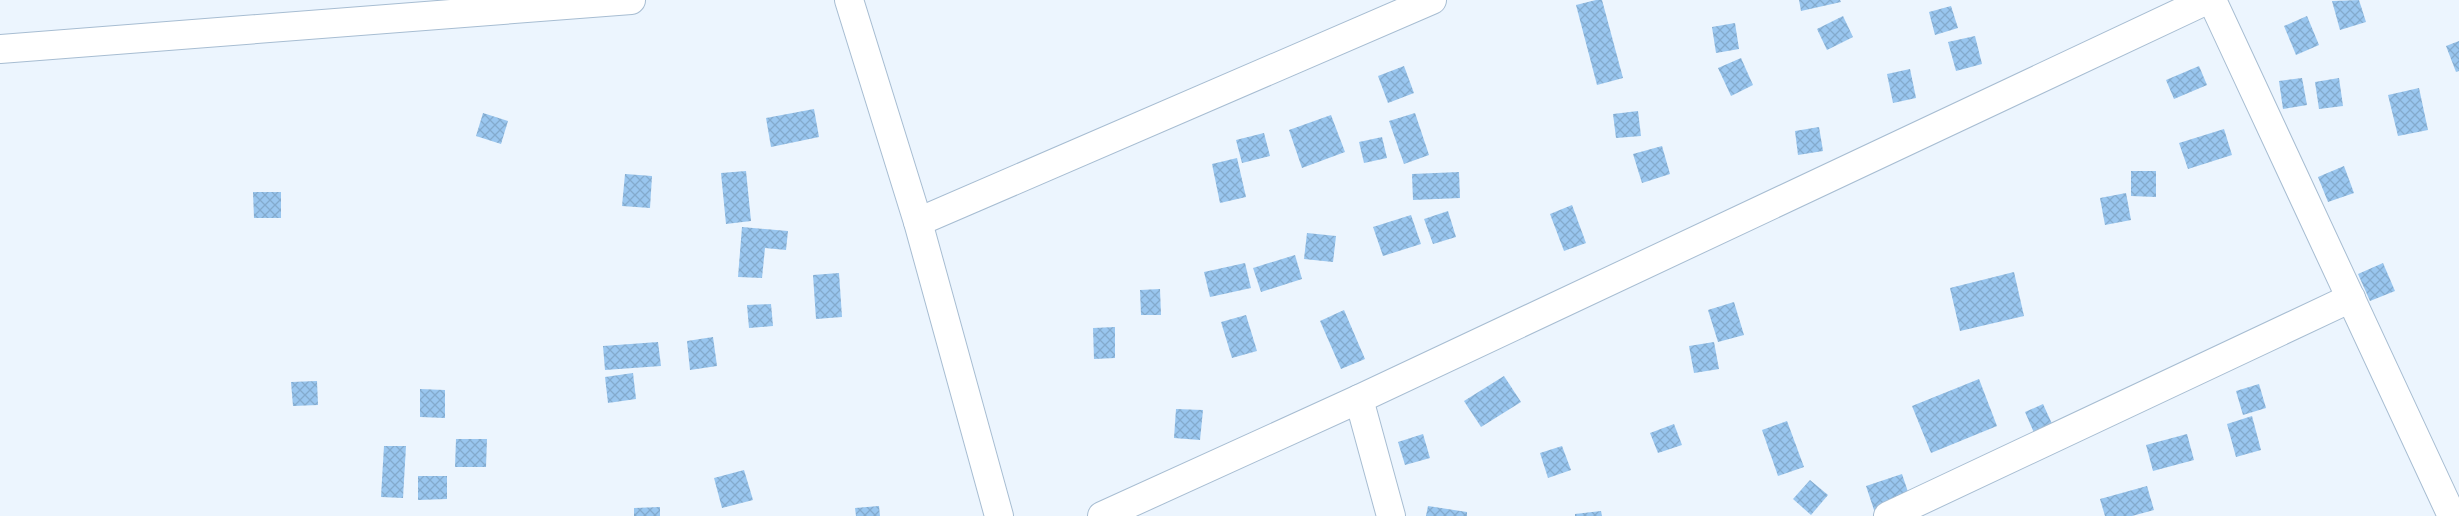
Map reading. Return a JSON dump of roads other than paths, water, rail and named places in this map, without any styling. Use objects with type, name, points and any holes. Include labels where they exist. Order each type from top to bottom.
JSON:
[{"type":"street","points":[[0,49],[631,0]]},
{"type":"street","points":[[849,0],[918,222],[999,516]]},
{"type":"street","points":[[918,222],[1432,0]]},
{"type":"street","points":[[1102,516],[1359,399],[2207,0]]},
{"type":"street","points":[[2212,0],[2452,516]]},
{"type":"street","points":[[1888,516],[2351,298]]},
{"type":"street","points":[[1359,399],[1391,516]]}]
